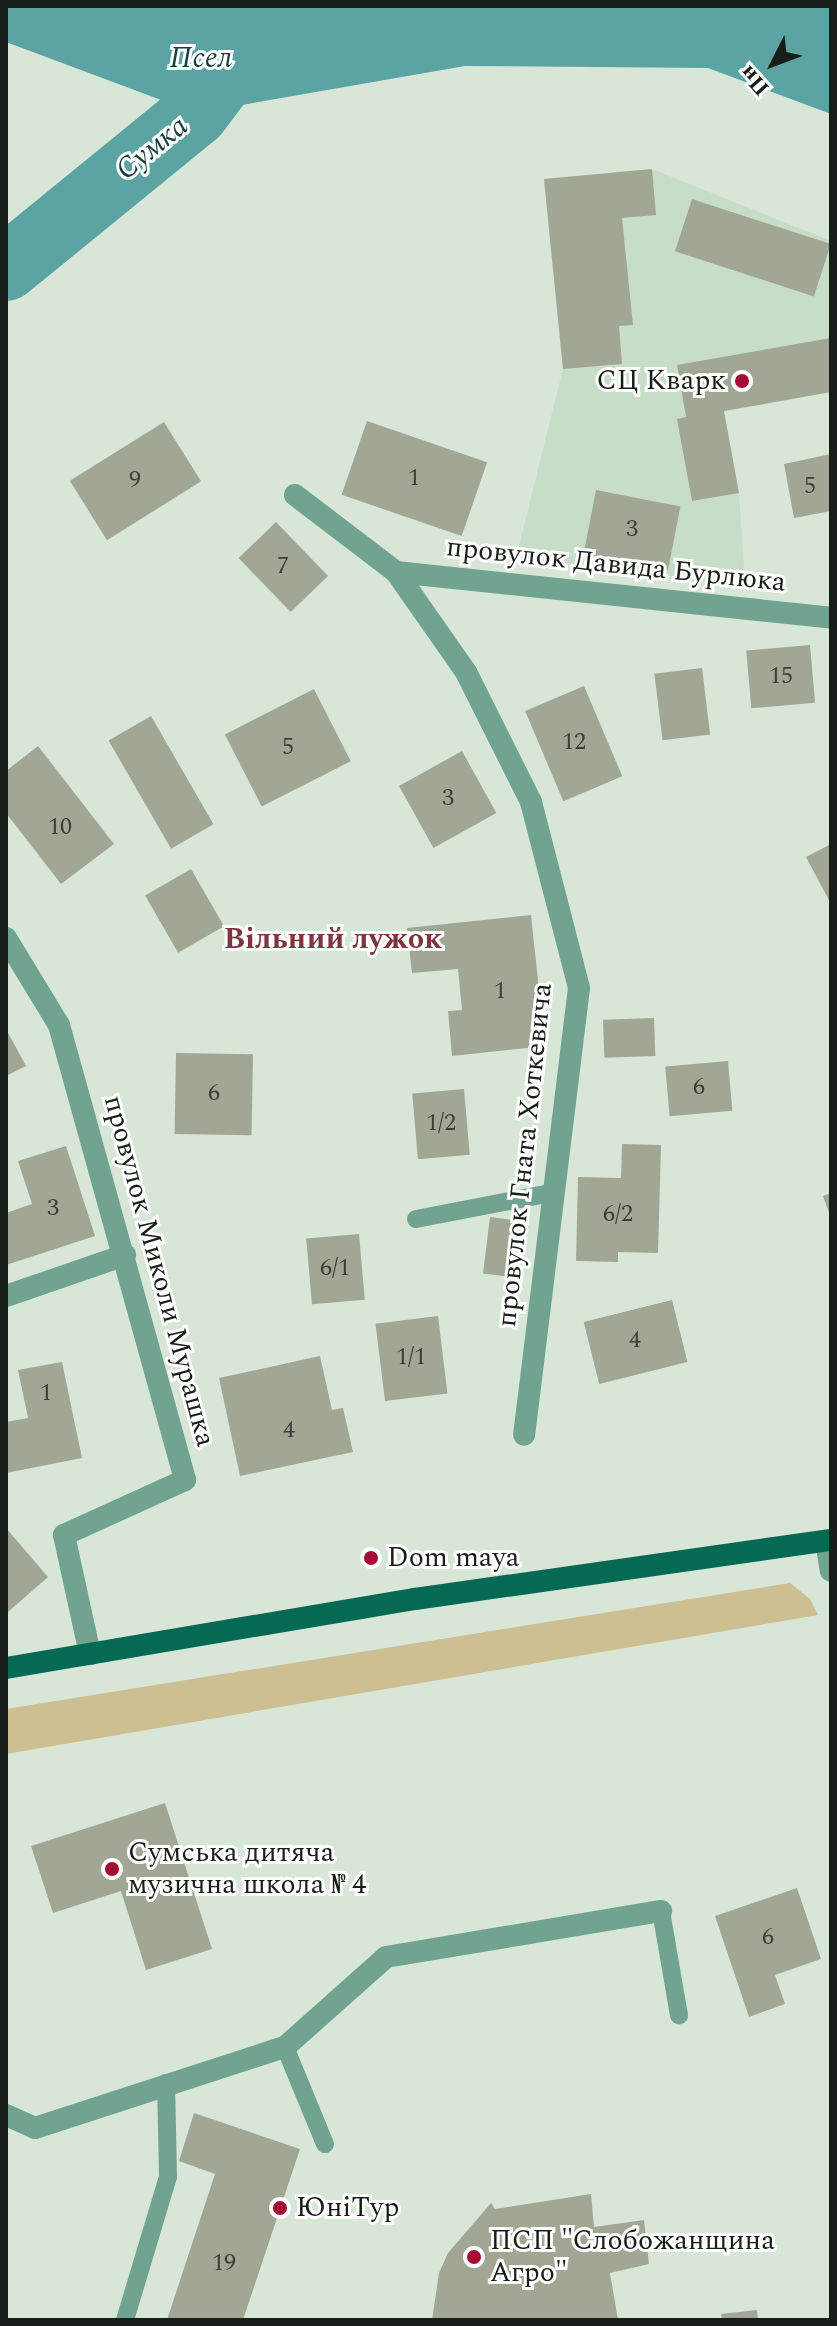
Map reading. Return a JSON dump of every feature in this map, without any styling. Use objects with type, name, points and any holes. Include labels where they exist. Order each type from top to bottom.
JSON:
[{"type":"main road","points":[[6,1668],[415,1599],[828,1540]]},
{"type":"street","name":"провулок Гната Хоткевича","points":[[295,495],[396,572],[466,672],[531,802],[579,988],[551,1193],[524,1435]]},
{"type":"street","name":"провулок Давида Бурлюка","points":[[396,572],[831,619]]},
{"type":"street","name":"провулок Миколи Мурашка","points":[[6,938],[59,1025],[185,1480],[64,1535],[90,1654]]},
{"type":"street","points":[[6,1296],[125,1255]]},
{"type":"street","points":[[828,1540],[831,1571]]},
{"type":"street","points":[[6,2115],[35,2128],[166,2083],[285,2047],[386,1957],[661,1911]]},
{"type":"lane","points":[[416,1219],[551,1193]]},
{"type":"lane","points":[[661,1911],[679,2015]]},
{"type":"lane","points":[[285,2047],[325,2144]]},
{"type":"lane","points":[[125,2320],[168,2177],[166,2083]]},
{"type":"shaded area","points":[[652,169],[831,241],[831,392],[724,412],[739,493],[745,581],[645,578],[517,554],[563,369],[544,179]]},
{"type":"shaded area","points":[[790,1583],[810,1599],[818,1615],[6,1754],[6,1709]]},
{"type":"water","name":"Псел","points":[[6,6],[831,6],[831,114],[708,68],[465,66],[196,113],[6,42]]},
{"type":"building","points":[[652,169],[656,215],[622,218],[633,325],[619,326],[622,364],[563,369],[544,179]]},
{"type":"building","points":[[692,199],[831,244],[814,296],[675,251]]},
{"type":"building","points":[[831,338],[831,392],[724,411],[739,493],[692,501],[677,419],[686,417],[677,365]]},
{"type":"building","points":[[367,421],[487,462],[462,536],[342,495]]},
{"type":"building","points":[[164,422],[201,481],[107,540],[70,481]]},
{"type":"building","points":[[831,454],[831,511],[794,518],[784,464]]},
{"type":"building","points":[[596,490],[680,506],[668,570],[584,554]]},
{"type":"building","points":[[276,522],[328,576],[291,612],[239,558]]},
{"type":"building","points":[[810,645],[815,703],[751,708],[746,651]]},
{"type":"building","points":[[702,668],[710,735],[663,740],[654,674]]},
{"type":"building","points":[[584,686],[622,776],[563,801],[525,711]]},
{"type":"building","points":[[314,689],[351,761],[262,807],[225,734]]},
{"type":"building","points":[[151,716],[214,824],[171,849],[109,740]]},
{"type":"building","points":[[38,746],[114,844],[61,884],[6,813],[6,771]]},
{"type":"building","points":[[462,751],[496,813],[433,848],[399,786]]},
{"type":"building","points":[[831,844],[831,904],[806,857]]},
{"type":"building","points":[[191,869],[224,926],[178,953],[145,896]]},
{"type":"building","points":[[531,915],[545,1046],[452,1056],[448,1011],[462,1010],[458,969],[412,973],[407,928]]},
{"type":"building","points":[[654,1018],[655,1056],[604,1058],[603,1020]]},
{"type":"building","points":[[6,1029],[26,1066],[6,1076]]},
{"type":"building","points":[[176,1053],[253,1054],[252,1135],[175,1134]]},
{"type":"building","points":[[728,1061],[732,1111],[670,1116],[665,1066]]},
{"type":"building","points":[[464,1089],[470,1155],[418,1159],[412,1094]]},
{"type":"building","points":[[622,1144],[661,1145],[658,1253],[618,1252],[618,1262],[576,1261],[578,1177],[621,1178]]},
{"type":"building","points":[[66,1146],[95,1236],[6,1265],[6,1213],[32,1204],[18,1161]]},
{"type":"building","points":[[831,1193],[831,1218],[823,1196]]},
{"type":"building","points":[[490,1217],[516,1220],[509,1277],[483,1274]]},
{"type":"building","points":[[359,1234],[365,1300],[312,1304],[306,1239]]},
{"type":"building","points":[[672,1300],[687,1362],[599,1384],[584,1322]]},
{"type":"building","points":[[438,1316],[448,1393],[385,1401],[375,1324]]},
{"type":"building","points":[[320,1356],[332,1410],[343,1408],[353,1452],[240,1476],[219,1378]]},
{"type":"building","points":[[62,1362],[82,1458],[6,1473],[6,1422],[28,1418],[18,1370]]},
{"type":"building","points":[[6,1528],[48,1577],[8,1612],[6,1609]]},
{"type":"building","name":"Сумська дитяча музична школа № 4","points":[[165,1803],[212,1949],[146,1970],[121,1891],[53,1913],[31,1846]]},
{"type":"building","points":[[797,1888],[821,1959],[775,1975],[785,2004],[749,2017],[715,1916]]},
{"type":"building","points":[[194,2113],[300,2149],[243,2320],[167,2320],[215,2174],[179,2161]]},
{"type":"building","points":[[591,2194],[594,2227],[644,2220],[649,2264],[610,2273],[618,2320],[432,2320],[439,2273],[448,2253],[491,2203],[495,2209]]},
{"type":"building","points":[[757,2310],[758,2320],[722,2320],[721,2314]]},
{"type":"waterway","name":"Сумка","points":[[6,268],[196,113],[276,6]]},
{"type":"place","name":"СЦ Кварк","points":[[742,381]]},
{"type":"place","name":"Dom maya","points":[[371,1558]]},
{"type":"place","name":"Сумська дитяча музична школа № 4","points":[[112,1869]]},
{"type":"place","name":"ЮніТур","points":[[280,2208]]},
{"type":"place","name":"ПСП \"Слобожанщина Агро\"","points":[[474,2257]]},
{"type":"district","name":"Вільний лужок","points":[[333,939]]}]
